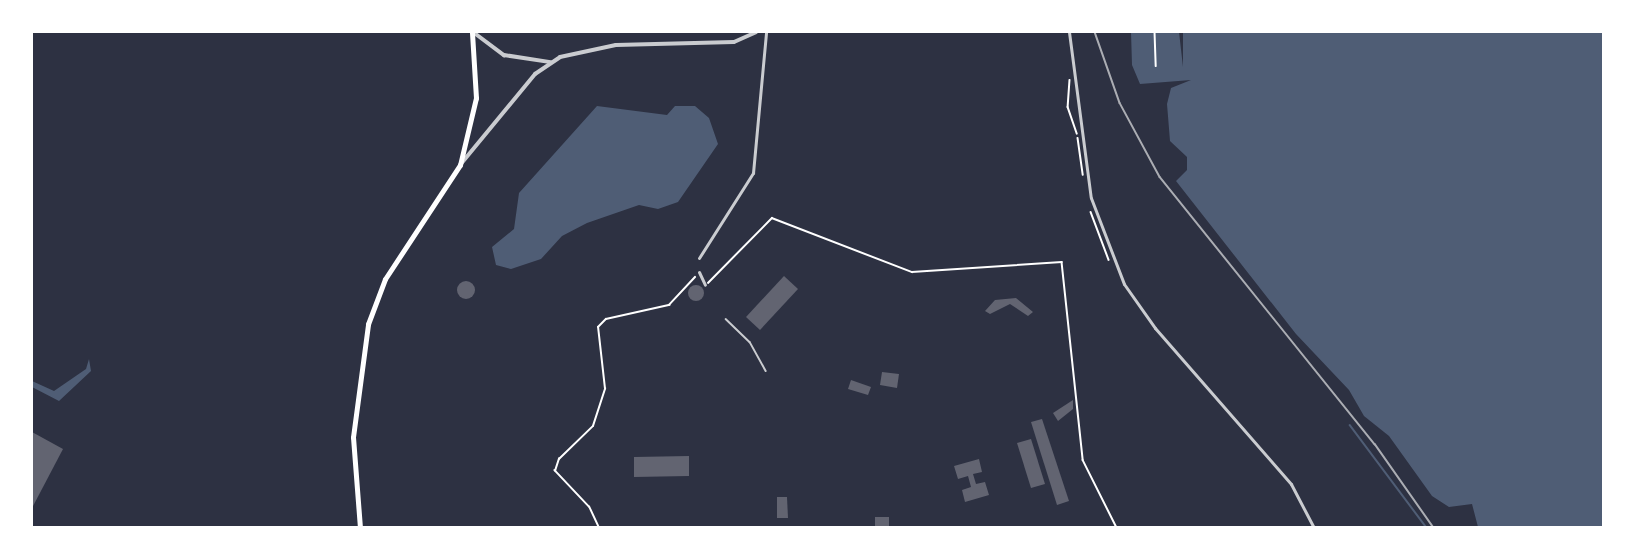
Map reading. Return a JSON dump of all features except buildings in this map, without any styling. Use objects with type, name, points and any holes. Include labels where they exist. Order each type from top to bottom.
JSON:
[{"type":"main road","points":[[360,528],[352,437],[368,324],[386,279],[460,165],[476,98],[472,32]]},
{"type":"street","points":[[472,32],[504,55],[550,62],[590,48],[728,43],[756,32]]},
{"type":"street","points":[[699,258],[753,173],[766,32]]},
{"type":"street","points":[[1070,32],[1091,198],[1124,284],[1155,328],[1291,484],[1314,528]]},
{"type":"street","points":[[460,165],[550,62]]},
{"type":"street","points":[[699,274],[705,285]]},
{"type":"lane","points":[[726,318],[750,342],[766,371]]},
{"type":"path","points":[[1155,32],[1156,66]]},
{"type":"path","points":[[1069,70],[1068,107],[1083,177]]},
{"type":"path","points":[[1089,206],[1112,267]]},
{"type":"path","points":[[705,285],[772,218],[912,272],[1062,261],[1083,460],[1117,528]]},
{"type":"path","points":[[599,528],[589,507],[555,471],[559,459],[593,426],[605,389],[598,327],[606,319],[669,305],[687,280],[699,274]]},
{"type":"water","points":[[1131,32],[1179,32],[1183,67],[1183,32],[1603,32],[1603,527],[1478,527],[1472,504],[1449,507],[1432,496],[1389,436],[1364,416],[1349,390],[1296,334],[1176,181],[1187,170],[1187,157],[1170,141],[1167,104],[1171,88],[1191,80],[1140,84],[1132,65]]},
{"type":"water","points":[[597,106],[667,115],[675,106],[695,106],[709,118],[718,144],[678,202],[658,209],[639,205],[587,223],[562,236],[541,259],[511,269],[496,265],[492,247],[514,229],[519,193]]},
{"type":"water","points":[[89,359],[91,371],[59,401],[32,387],[32,381],[54,391],[86,369]]},
{"type":"waterway","points":[[1350,425],[1427,528]]},
{"type":"railway","points":[[1095,32],[1120,103],[1160,177],[1375,444],[1434,528]]}]
